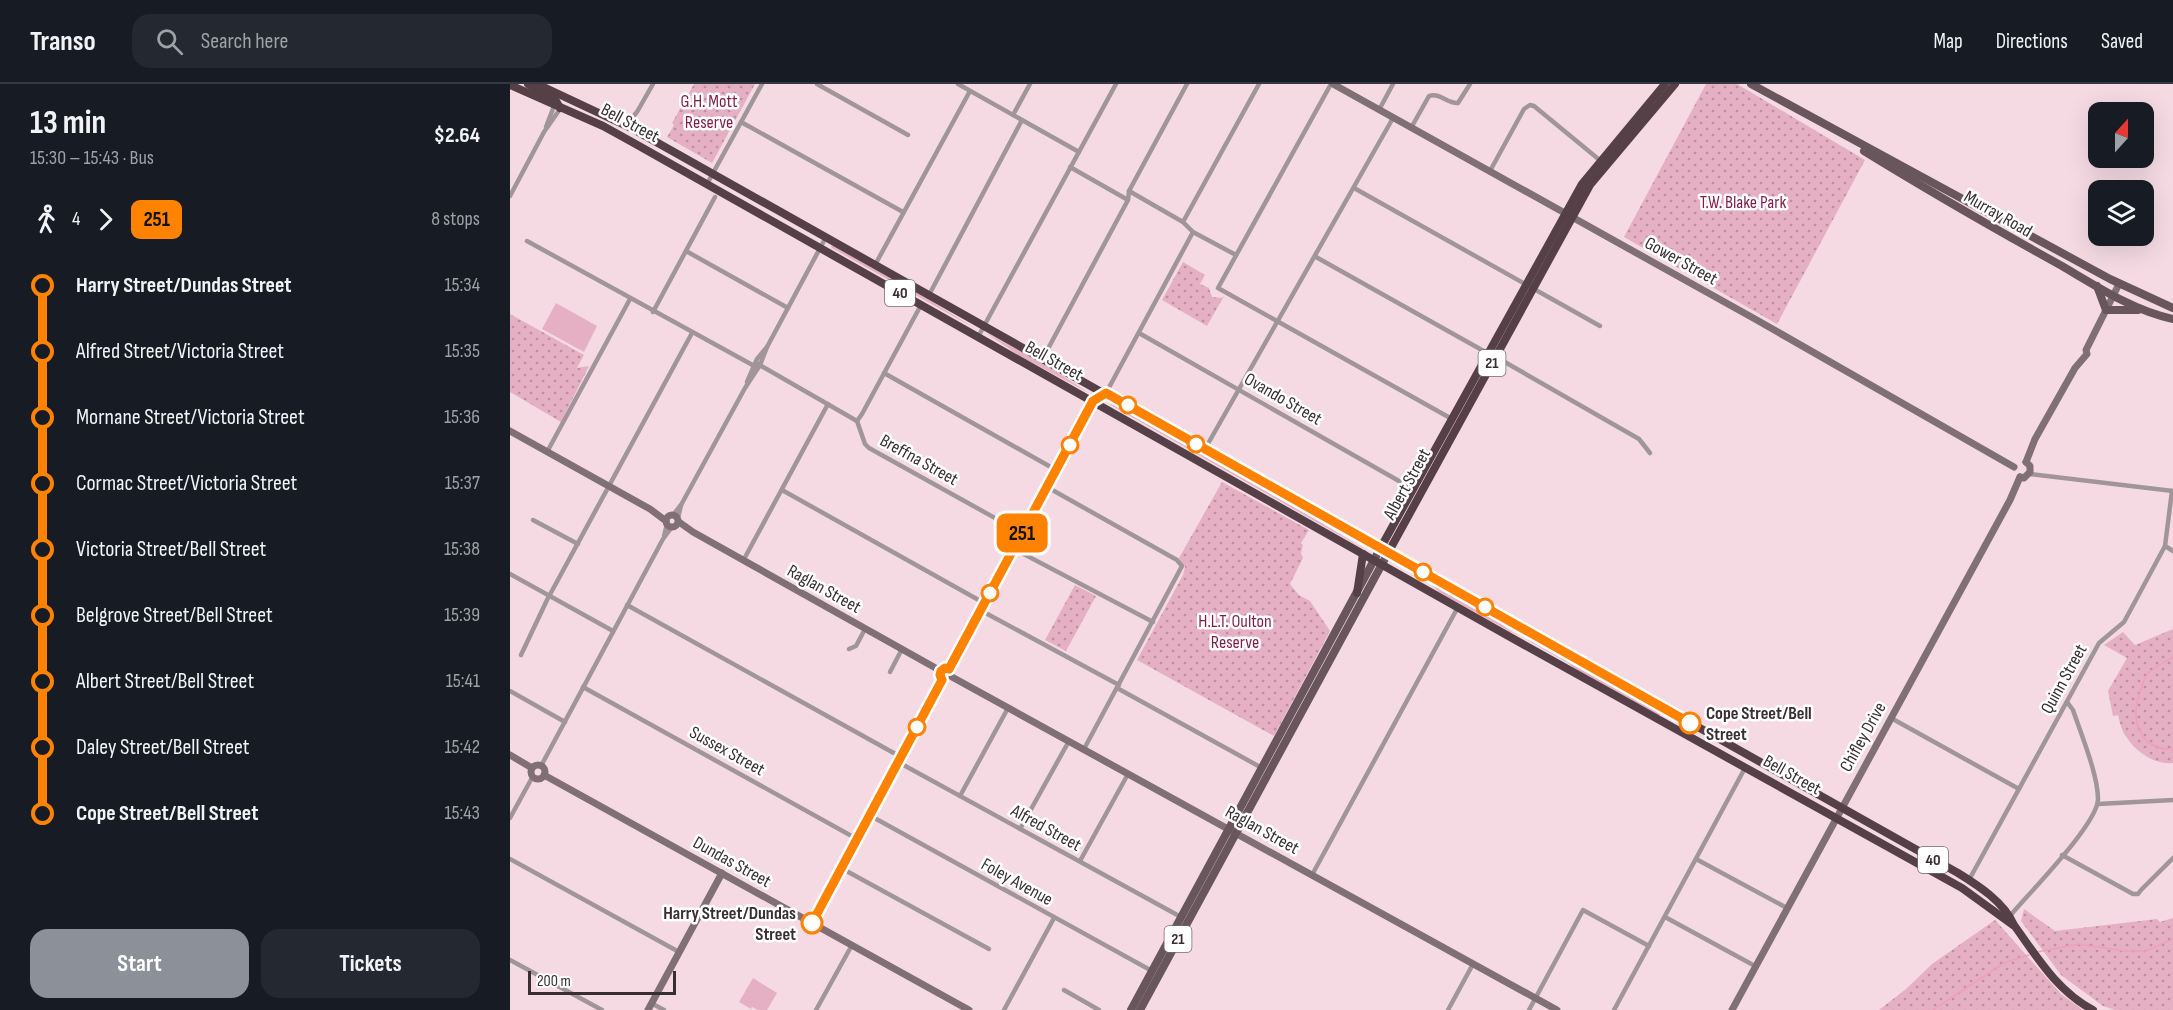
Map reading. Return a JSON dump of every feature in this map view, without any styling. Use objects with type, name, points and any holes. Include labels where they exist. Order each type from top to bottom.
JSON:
[{"type":"highway","points":[[528,84],[557,106],[574,101]]},
{"type":"highway","name":"Bell Street","points":[[537,84],[630,127],[1969,880],[1990,896],[2010,916],[2053,979],[2067,993],[2092,1010]]},
{"type":"highway","name":"Albert Street","points":[[1659,98],[1665,84]]},
{"type":"highway","name":"Albert Street","points":[[1384,551],[1569,217],[1603,164],[1659,98],[1675,84]]},
{"type":"highway","name":"Bell Street","points":[[510,85],[616,133],[1519,642],[1962,888],[2014,925]]},
{"type":"highway","name":"Albert Street","points":[[1411,502],[1414,490],[1456,422]]},
{"type":"highway","points":[[1311,509],[1320,530]]},
{"type":"highway","points":[[1357,593],[1363,554]]},
{"type":"highway","points":[[1519,642],[1525,630]]},
{"type":"highway","points":[[1661,721],[1667,710]]},
{"type":"highway","points":[[1717,752],[1723,741]]},
{"type":"main road","name":"Murray Road","points":[[1751,84],[2119,284],[2173,308]]},
{"type":"main road","name":"Murray Road","points":[[1816,120],[1934,195],[2114,295],[2173,320]]},
{"type":"main road","points":[[1934,195],[1939,185]]},
{"type":"main road","points":[[2097,286],[2106,310],[2130,308],[2150,311]]},
{"type":"main road","name":"Albert Street","points":[[1140,1010],[1232,831],[1384,551]]},
{"type":"main road","name":"Albert Street","points":[[1351,611],[1357,593],[1378,562]]},
{"type":"main road","name":"Albert Street","points":[[1257,785],[1262,768],[1277,748]]},
{"type":"main road","name":"Albert Street","points":[[1131,1010],[1181,917],[1232,831]]},
{"type":"street","points":[[630,127],[653,84]]},
{"type":"street","points":[[707,184],[762,84]]},
{"type":"street","points":[[817,84],[908,135]]},
{"type":"street","points":[[958,84],[1079,152]]},
{"type":"street","points":[[1013,115],[1030,84]]},
{"type":"street","points":[[978,337],[1116,84]]},
{"type":"street","points":[[1043,358],[1187,84]]},
{"type":"street","points":[[1183,222],[1259,84]]},
{"type":"street","points":[[1332,84],[1218,288],[1456,422]]},
{"type":"street","name":"Gower Street","points":[[1332,84],[2014,466]]},
{"type":"street","points":[[1379,110],[1393,84]]},
{"type":"street","points":[[1411,128],[1430,96],[1436,95],[1450,103],[1458,103],[1470,84]]},
{"type":"street","points":[[875,265],[970,90]]},
{"type":"street","points":[[1490,171],[1524,109],[1530,105],[1603,164]]},
{"type":"street","points":[[510,196],[557,106]]},
{"type":"street","points":[[1205,449],[1317,257],[1393,118]]},
{"type":"street","points":[[929,295],[1022,120]]},
{"type":"street","points":[[741,122],[903,213]]},
{"type":"street","points":[[1070,167],[1128,200]]},
{"type":"street","points":[[1354,188],[1600,326]]},
{"type":"street","points":[[1129,191],[1183,222],[1193,232],[1236,255]]},
{"type":"street","points":[[653,312],[715,197]]},
{"type":"street","points":[[949,669],[1093,401],[1106,393],[1193,232]]},
{"type":"street","points":[[541,766],[826,237]]},
{"type":"street","points":[[527,242],[857,421],[921,305]]},
{"type":"street","points":[[686,251],[788,308]]},
{"type":"street","points":[[1317,257],[1639,439],[1650,453]]},
{"type":"street","points":[[2026,462],[2035,440],[2078,364],[2087,354],[2086,350],[2119,284]]},
{"type":"street","points":[[547,452],[630,298]]},
{"type":"street","points":[[521,655],[549,596],[692,333]]},
{"type":"street","name":"Ovando Street","points":[[1139,333],[1414,490]]},
{"type":"street","points":[[884,373],[1056,470]]},
{"type":"street","points":[[743,561],[828,404]]},
{"type":"street","name":"Breffna Street","points":[[857,421],[868,448],[1022,533]]},
{"type":"street","name":"Raglan Street","points":[[510,431],[941,671]]},
{"type":"street","points":[[2030,474],[2030,466],[2026,462],[2020,461],[2014,466],[2015,474],[2024,478],[2030,474],[2173,491]]},
{"type":"street","name":"Chifley Drive","points":[[1732,1010],[2010,500],[2019,477]]},
{"type":"street","points":[[1047,487],[1177,560],[1182,566],[1084,750]]},
{"type":"street","points":[[782,490],[984,603]]},
{"type":"street","name":"Quinn Street","points":[[1969,880],[2099,643],[2124,622],[2165,546],[2173,491]]},
{"type":"street","points":[[533,520],[578,544]]},
{"type":"street","points":[[2165,546],[2173,551]]},
{"type":"street","points":[[1014,549],[1153,622]]},
{"type":"street","points":[[510,574],[613,631]]},
{"type":"street","name":"Alfred Street","points":[[627,605],[960,796],[1181,917]]},
{"type":"street","points":[[1312,875],[1458,607]]},
{"type":"street","points":[[980,610],[1262,768]]},
{"type":"street","points":[[849,650],[856,646],[865,629]]},
{"type":"street","points":[[890,672],[902,649]]},
{"type":"street","points":[[943,679],[940,675],[941,671],[945,668],[949,669]]},
{"type":"street","points":[[943,679],[947,680],[952,677],[949,669]]},
{"type":"street","name":"Raglan Street","points":[[952,677],[1557,1010]]},
{"type":"street","points":[[812,923],[943,679]]},
{"type":"street","name":"Sussex Street","points":[[583,687],[857,839]]},
{"type":"street","points":[[510,691],[565,722]]},
{"type":"street","points":[[2010,916],[2085,829],[2098,804],[2096,784],[2072,708],[2067,702]]},
{"type":"street","points":[[960,796],[1008,708]]},
{"type":"street","points":[[1891,718],[2019,789]]},
{"type":"street","points":[[1020,829],[1069,741]]},
{"type":"street","points":[[510,755],[532,768]]},
{"type":"street","points":[[532,768],[537,765],[541,766]]},
{"type":"street","points":[[533,776],[539,778],[544,775],[545,771],[541,766]]},
{"type":"street","points":[[510,818],[533,776],[532,768]]},
{"type":"street","points":[[1614,1010],[1745,768]]},
{"type":"street","points":[[1080,861],[1128,774]]},
{"type":"street","name":"Dundas Street","points":[[544,775],[969,1010]]},
{"type":"street","points":[[2098,804],[2173,800]]},
{"type":"street","name":"Foley Avenue","points":[[869,815],[1152,971]]},
{"type":"street","points":[[2062,855],[2133,894],[2138,894],[2173,858]]},
{"type":"street","points":[[510,859],[679,952]]},
{"type":"street","points":[[1696,859],[1787,908]]},
{"type":"street","points":[[841,868],[989,949]]},
{"type":"street","points":[[664,1010],[650,1006],[722,873]]},
{"type":"street","points":[[1529,1010],[1583,910],[1649,946]]},
{"type":"street","points":[[1665,917],[1755,966]]},
{"type":"street","points":[[1004,1010],[1054,918]]},
{"type":"street","points":[[816,1010],[852,945]]},
{"type":"street","points":[[510,960],[602,1010]]},
{"type":"street","points":[[1448,1010],[1473,964]]},
{"type":"street","points":[[1064,990],[1099,1010]]},
{"type":"green space","name":"G.H. Mott Reserve","points":[[694,84],[755,84],[712,163],[667,137],[674,125],[672,123]]},
{"type":"green space","name":"T.W. Blake Park","points":[[1706,84],[1737,84],[1865,160],[1777,324],[1624,237]]},
{"type":"green space","points":[[833,245],[934,303],[976,329],[832,248]]},
{"type":"green space","points":[[1183,262],[1205,275],[1200,284],[1209,288],[1212,297],[1224,296],[1207,326],[1162,300]]},
{"type":"green space","points":[[556,303],[597,326],[584,352],[542,329]]},
{"type":"green space","points":[[510,314],[584,355],[577,368],[589,366],[561,422],[510,392]]},
{"type":"green space","points":[[986,333],[1040,361],[1089,393],[1020,356]]},
{"type":"green space","points":[[1108,401],[1113,401],[1304,509],[1369,552],[1111,405]]},
{"type":"green space","name":"H.L.T. Oulton Reserve","points":[[1222,482],[1309,530],[1301,543],[1303,558],[1290,584],[1299,595],[1310,601],[1330,631],[1274,736],[1137,660],[1183,575],[1185,567],[1179,558]]},
{"type":"green space","points":[[1392,559],[1471,603],[1518,636],[1439,592],[1427,580]]},
{"type":"green space","points":[[1075,585],[1096,596],[1066,651],[1045,640]]},
{"type":"green space","points":[[2173,629],[2173,763],[2167,763],[2147,757],[2136,749],[2124,733],[2118,715],[2113,716],[2108,691],[2127,658],[2104,645],[2123,632],[2135,645]]},
{"type":"green space","points":[[1530,637],[1659,711],[1660,716],[1575,669],[1528,640]]},
{"type":"green space","points":[[2024,909],[2055,931],[2157,919],[2160,922],[2173,918],[2173,1010],[2115,1010],[2103,1006],[2061,975],[2021,921]]},
{"type":"green space","points":[[1995,920],[2061,994],[2083,1010],[1879,1010],[1906,989],[1932,964]]},
{"type":"green space","points":[[753,978],[777,993],[767,1010],[752,1007],[751,1009],[739,1002]]},
{"type":"waterway","points":[[2173,657],[2146,676],[2136,710],[2139,730],[2144,738],[2161,748],[2173,749]]},
{"type":"waterway","points":[[2037,952],[2078,944],[2125,951],[2146,951],[2173,939]]},
{"type":"waterway","points":[[1933,1010],[2004,963],[2029,955]]},
{"type":"bus line","name":"251","points":[[812,923],[942,680],[941,671],[945,668],[949,669],[1093,401],[1106,393],[1690,723]]},
{"type":"place","name":"Cope Street/Bell Street","points":[[1690,723]]},
{"type":"place","name":"Harry Street/Dundas Street","points":[[812,923]]}]
